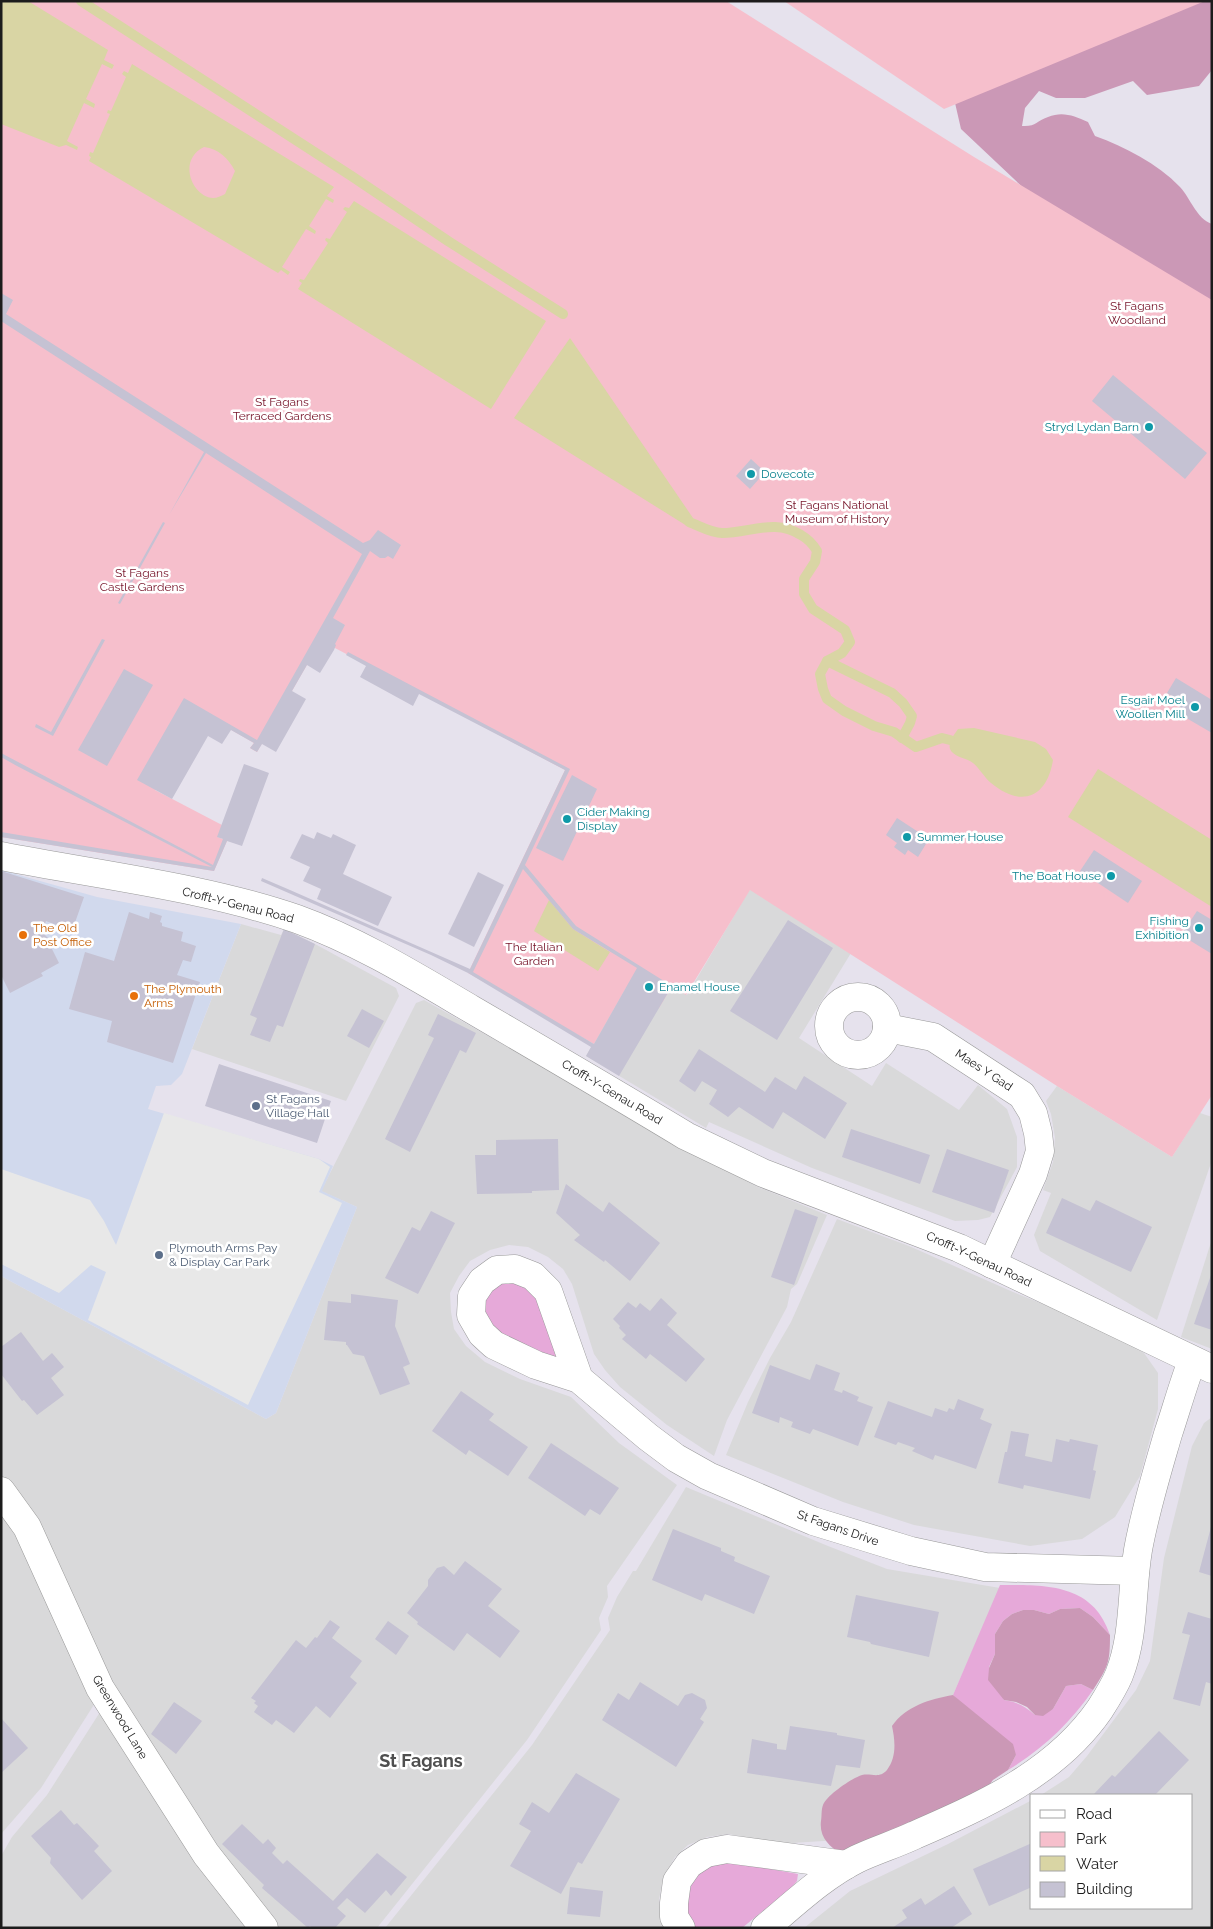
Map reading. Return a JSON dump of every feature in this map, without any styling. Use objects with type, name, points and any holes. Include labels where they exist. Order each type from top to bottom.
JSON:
[{"type":"street","name":"Crofft-Y-Genau Road","points":[[1,856],[159,885],[230,901],[269,911],[336,935],[419,979],[686,1136],[722,1155],[772,1177],[919,1232],[992,1264],[1202,1365]]},
{"type":"street","name":"Maes Y Gad","points":[[887,1028],[933,1037],[1022,1095],[1033,1113],[1040,1151],[1033,1174],[992,1264]]},
{"type":"street","points":[[764,1928],[846,1865],[914,1836],[1009,1790],[1057,1757],[1091,1722],[1118,1678],[1123,1664],[1132,1625],[1135,1571],[1146,1513],[1158,1470],[1202,1365]]},
{"type":"street","name":"St Fagans Drive","points":[[579,1379],[611,1407],[676,1458],[708,1476],[813,1521],[911,1551],[985,1566],[1135,1571]]},
{"type":"street","name":"Greenwood Lane","points":[[1,1492],[27,1527],[100,1688],[206,1854],[264,1928]]},
{"type":"street","points":[[681,1928],[674,1917],[677,1881],[689,1864],[706,1853],[727,1849],[846,1865]]},
{"type":"shaded area","name":"St Fagans Woodland","points":[[972,1],[1212,1],[1212,70],[1199,86],[1147,95],[1133,81],[1085,98],[1056,98],[1039,91],[1025,108],[1022,126],[1030,126],[1059,114],[1078,118],[1088,122],[1095,136],[1118,145],[1151,163],[1180,187],[1198,213],[1212,224],[1212,335],[1052,215],[961,129],[950,81]]},
{"type":"shaded area","points":[[1,870],[97,897],[241,924],[182,1074],[171,1085],[156,1086],[148,1109],[319,1159],[333,1166],[322,1191],[357,1207],[276,1413],[266,1419],[1,1276]]},
{"type":"shaded area","points":[[750,889],[851,953],[799,1038],[872,1086],[886,1063],[959,1110],[978,1085],[1007,1109],[1017,1137],[1017,1167],[990,1217],[978,1220],[955,1221],[812,1168],[709,1122],[706,1128],[586,1056],[626,988],[672,986],[687,995]]},
{"type":"shaded area","points":[[241,924],[281,935],[284,929],[396,988],[399,996],[346,1101],[192,1049]]},
{"type":"shaded area","points":[[424,1000],[758,1187],[827,1215],[797,1284],[791,1289],[787,1307],[727,1420],[714,1456],[667,1425],[620,1387],[605,1370],[594,1354],[572,1284],[563,1269],[548,1257],[528,1247],[509,1245],[490,1250],[470,1261],[450,1293],[454,1329],[466,1346],[485,1362],[520,1379],[571,1397],[619,1443],[677,1485],[607,1586],[608,1597],[599,1618],[601,1630],[527,1740],[377,1928],[274,1928],[213,1850],[113,1692],[19,1497],[1,1475],[1,1276],[266,1419],[276,1413],[357,1207],[321,1191],[416,1003]]},
{"type":"shaded area","points":[[1057,1086],[1172,1157],[1200,1113],[1212,1117],[1212,1160],[1157,1320],[1040,1251],[1034,1235],[1051,1193],[1043,1190],[1053,1162],[1055,1138],[1051,1114],[1046,1101]]},
{"type":"shaded area","name":"Plymouth Arms Pay & Display Car Park","points":[[164,1113],[319,1159],[330,1167],[319,1192],[342,1203],[248,1405],[88,1320],[106,1272],[91,1265],[59,1293],[1,1264],[1,1169],[90,1200],[104,1221],[116,1245]]},
{"type":"shaded area","points":[[837,1219],[909,1246],[1013,1292],[1105,1329],[1144,1353],[1158,1373],[1158,1409],[1140,1476],[1115,1517],[1082,1539],[1030,1546],[914,1525],[843,1502],[726,1455],[748,1402],[791,1322]]},
{"type":"shaded area","points":[[1212,1239],[1212,1349],[1181,1337]]},
{"type":"shaded area","points":[[513,1282],[529,1289],[539,1301],[557,1357],[555,1359],[505,1336],[488,1325],[483,1310],[484,1298],[496,1284]]},
{"type":"shaded area","points":[[1212,1417],[1212,1928],[804,1928],[850,1891],[948,1844],[1030,1801],[1030,1909],[1193,1909],[1193,1794],[1043,1794],[1069,1777],[1087,1756],[1136,1690],[1150,1661],[1164,1558],[1192,1446],[1204,1423]]},
{"type":"shaded area","points":[[686,1487],[887,1569],[1000,1588],[895,1827],[839,1840],[792,1843],[770,1842],[728,1834],[707,1837],[688,1845],[675,1857],[663,1878],[659,1900],[662,1922],[666,1928],[385,1928],[532,1745],[610,1630],[608,1618],[617,1597],[633,1571],[636,1571]]},
{"type":"shaded area","points":[[1,1506],[7,1514],[95,1703],[41,1788],[1,1834]]},
{"type":"shaded area","points":[[1000,1585],[1050,1587],[1066,1590],[1080,1596],[1092,1605],[1102,1618],[1110,1635],[1093,1617],[1080,1608],[1060,1609],[1049,1614],[1034,1610],[1023,1610],[1012,1614],[1003,1621],[995,1634],[995,1654],[989,1667],[1004,1700],[1021,1705],[1035,1715],[1053,1709],[1066,1686],[1081,1684],[1093,1690],[1055,1735],[1008,1770],[1016,1755],[953,1695]]},
{"type":"shaded area","points":[[1080,1608],[1093,1617],[1110,1635],[1107,1664],[1093,1690],[1081,1684],[1066,1686],[1053,1709],[1043,1716],[1035,1715],[1027,1707],[1016,1702],[1004,1700],[988,1680],[989,1668],[995,1654],[995,1634],[1003,1621],[1012,1614],[1023,1610],[1034,1610],[1049,1614],[1060,1609]]},
{"type":"shaded area","points":[[953,1695],[1013,1744],[1016,1755],[1008,1770],[993,1780],[978,1799],[841,1854],[823,1836],[821,1827],[822,1809],[825,1801],[840,1787],[862,1775],[878,1775],[887,1770],[894,1754],[892,1726],[904,1713],[927,1701]]},
{"type":"shaded area","points":[[102,1709],[253,1928],[1,1928],[1,1856],[12,1837],[47,1795]]},
{"type":"shaded area","points":[[725,1861],[798,1874],[797,1881],[742,1928],[693,1928],[688,1917],[686,1895],[688,1887],[701,1871],[713,1864]]},
{"type":"green space","name":"St Fagans National Museum of History","points":[[1,1],[726,1],[974,157],[1212,300],[1212,1095],[1172,1157],[750,890],[686,995],[672,986],[659,1008],[626,988],[594,1044],[468,973],[565,770],[335,648],[320,642],[257,752],[250,748],[254,743],[200,712],[155,790],[222,825],[218,837],[227,841],[214,871],[1,837]]},
{"type":"green space","points":[[784,1],[1205,1],[944,109]]},
{"type":"water","points":[[1,1],[28,1],[108,50],[104,60],[114,65],[112,69],[102,64],[86,99],[95,104],[94,108],[84,103],[67,141],[78,147],[77,150],[66,145],[59,147],[1,124]]},
{"type":"water","points":[[132,64],[334,187],[327,196],[334,200],[333,203],[326,199],[309,226],[316,231],[315,234],[306,229],[282,267],[290,272],[288,275],[281,270],[278,273],[89,161],[91,157],[89,156],[90,152],[93,153],[110,114],[107,113],[108,110],[111,111],[126,77],[122,74],[124,71],[128,73]],"holes":[[[204,147],[222,155],[235,171],[225,194],[219,197],[205,196],[194,185],[190,177],[191,160]]]},
{"type":"water","points":[[354,201],[546,321],[491,409],[298,289],[302,283],[299,281],[300,279],[304,280],[328,243],[325,240],[326,238],[330,239],[347,212],[343,209],[345,207],[349,208]]},
{"type":"water","points":[[570,338],[693,518],[687,526],[514,418]]},
{"type":"water","points":[[974,728],[1035,742],[1046,749],[1053,760],[1050,773],[1039,791],[1022,797],[1002,791],[991,783],[973,763],[952,752],[950,744],[958,729]]},
{"type":"water","points":[[1098,769],[1212,840],[1212,907],[1068,817]]},
{"type":"water","points":[[549,900],[573,929],[610,952],[598,971],[534,931]]},
{"type":"building","points":[[1,293],[13,300],[6,314],[363,543],[370,540],[378,530],[401,545],[393,559],[388,556],[380,558],[370,551],[333,618],[345,625],[335,644],[334,650],[320,673],[307,665],[292,691],[306,699],[276,752],[262,744],[257,752],[250,748],[254,743],[231,730],[222,744],[208,736],[172,799],[137,780],[184,698],[257,740],[362,554],[206,453],[169,515],[204,452],[1,321]]},
{"type":"building","name":"Stryd Lydan Barn","points":[[1113,375],[1207,453],[1185,479],[1092,401]]},
{"type":"building","name":"Dovecote","points":[[751,459],[765,472],[750,489],[736,476]]},
{"type":"building","points":[[163,522],[165,523],[120,604],[118,603]]},
{"type":"building","points":[[102,639],[105,640],[53,736],[35,727],[36,724],[51,732]]},
{"type":"building","points":[[348,652],[570,769],[525,865],[576,926],[672,986],[619,1076],[586,1056],[591,1047],[468,973],[261,881],[262,878],[470,969],[565,770],[419,694],[413,706],[360,677],[366,666],[346,655]],"holes":[[[523,869],[573,929],[637,968],[594,1044],[473,972]]]},
{"type":"building","points":[[124,669],[153,685],[107,766],[78,750]]},
{"type":"building","name":"Esgair Moel Woollen Mill","points":[[1176,678],[1212,700],[1212,733],[1176,712],[1182,703],[1167,693]]},
{"type":"building","points":[[1,753],[213,865],[223,839],[217,837],[244,764],[269,773],[242,846],[227,841],[214,871],[1,837],[1,832],[212,867],[17,766],[1,757]]},
{"type":"building","name":"Cider Making Display","points":[[572,775],[597,789],[563,861],[536,848]]},
{"type":"building","name":"Summer House","points":[[897,818],[929,839],[918,857],[908,850],[905,855],[894,847],[897,843],[886,835]]},
{"type":"building","points":[[317,832],[331,838],[333,834],[356,845],[343,874],[392,897],[378,926],[317,899],[321,889],[303,881],[310,867],[290,858],[302,834],[314,839]]},
{"type":"building","name":"The Boat House","points":[[1094,850],[1142,881],[1128,903],[1080,871]]},
{"type":"building","name":"The Old Post Office","points":[[1,871],[84,897],[72,931],[46,921],[42,932],[49,939],[48,941],[59,963],[41,973],[43,976],[10,993],[1,975]]},
{"type":"building","points":[[478,872],[504,885],[474,947],[448,934]]},
{"type":"building","name":"Fishing Exhibition","points":[[1197,911],[1212,920],[1212,954],[1181,935]]},
{"type":"building","name":"The Plymouth Arms","points":[[129,912],[149,919],[150,912],[162,916],[160,922],[162,926],[183,932],[181,941],[196,946],[191,962],[183,960],[177,975],[200,982],[173,1063],[107,1042],[112,1021],[69,1009],[85,952],[114,961]]},
{"type":"building","points":[[788,920],[833,948],[777,1040],[730,1011]]},
{"type":"building","points":[[284,929],[315,944],[283,1027],[277,1025],[270,1042],[250,1035],[257,1018],[250,1015]]},
{"type":"building","points":[[362,1009],[384,1021],[369,1048],[347,1036]]},
{"type":"building","points":[[438,1014],[476,1033],[466,1053],[460,1050],[410,1152],[385,1139],[434,1038],[428,1035]]},
{"type":"building","points":[[699,1049],[765,1092],[775,1077],[796,1090],[804,1076],[847,1103],[825,1139],[783,1112],[773,1129],[739,1107],[728,1117],[709,1104],[717,1090],[702,1081],[695,1092],[679,1081]]},
{"type":"building","points":[[219,1064],[331,1101],[317,1143],[205,1106]]},
{"type":"building","points":[[851,1129],[930,1155],[920,1184],[842,1157]]},
{"type":"building","points":[[558,1139],[559,1190],[532,1191],[532,1193],[477,1194],[475,1155],[496,1155],[496,1140]]},
{"type":"building","points":[[947,1149],[1009,1170],[994,1213],[932,1192]]},
{"type":"building","points":[[566,1184],[603,1212],[609,1202],[660,1243],[630,1281],[605,1260],[604,1262],[574,1240],[580,1235],[556,1213]]},
{"type":"building","points":[[1062,1198],[1090,1211],[1096,1200],[1152,1227],[1131,1272],[1046,1233]]},
{"type":"building","points":[[795,1209],[818,1217],[794,1285],[771,1277]]},
{"type":"building","points":[[431,1211],[455,1223],[418,1294],[385,1278],[412,1227],[420,1231]]},
{"type":"building","points":[[1212,1275],[1212,1330],[1194,1324]]},
{"type":"building","points":[[351,1294],[398,1300],[395,1326],[410,1364],[403,1367],[410,1384],[380,1395],[364,1356],[353,1354],[346,1345],[346,1342],[324,1340],[328,1301],[351,1303]]},
{"type":"building","points":[[661,1298],[677,1313],[667,1325],[705,1359],[686,1382],[650,1354],[646,1359],[622,1339],[626,1335],[613,1319],[628,1302],[636,1308],[640,1303],[650,1311]]},
{"type":"building","points":[[21,1332],[43,1361],[52,1353],[64,1367],[51,1378],[64,1395],[37,1415],[24,1400],[22,1401],[1,1374],[1,1347]]},
{"type":"building","points":[[816,1364],[840,1373],[834,1390],[842,1393],[843,1390],[859,1397],[857,1401],[873,1407],[858,1446],[813,1429],[810,1434],[791,1427],[793,1422],[780,1417],[779,1423],[752,1413],[770,1365],[810,1380]]},
{"type":"building","points":[[461,1391],[494,1414],[489,1420],[528,1447],[508,1476],[469,1450],[466,1455],[432,1431]]},
{"type":"building","points":[[958,1399],[984,1409],[980,1419],[992,1424],[976,1469],[935,1455],[933,1460],[912,1451],[915,1448],[898,1442],[896,1445],[874,1437],[888,1401],[932,1417],[935,1408],[947,1412],[949,1408],[954,1410]]},
{"type":"building","points":[[1011,1431],[1029,1434],[1025,1456],[1052,1462],[1056,1439],[1069,1442],[1070,1439],[1098,1445],[1093,1470],[1096,1471],[1090,1499],[1024,1485],[1023,1489],[998,1483]]},
{"type":"building","points":[[551,1443],[619,1488],[600,1515],[590,1509],[585,1516],[528,1478]]},
{"type":"building","points":[[1212,1528],[1212,1576],[1199,1572]]},
{"type":"building","points":[[673,1529],[721,1548],[721,1551],[735,1557],[734,1561],[770,1576],[754,1614],[705,1594],[702,1601],[652,1580]]},
{"type":"building","points":[[465,1561],[502,1589],[488,1606],[520,1631],[500,1658],[467,1633],[454,1651],[417,1624],[418,1622],[407,1613],[428,1586],[428,1580],[437,1568],[444,1566],[454,1575]]},
{"type":"building","points":[[856,1595],[939,1612],[929,1657],[847,1637]]},
{"type":"building","points":[[1188,1612],[1212,1619],[1212,1684],[1206,1682],[1200,1706],[1173,1699],[1190,1635],[1182,1633]]},
{"type":"building","points":[[330,1620],[340,1627],[332,1638],[362,1661],[350,1677],[357,1683],[330,1718],[316,1706],[294,1733],[276,1720],[272,1725],[254,1712],[258,1706],[254,1703],[256,1701],[251,1698],[296,1640],[306,1648],[315,1637],[317,1638]]},
{"type":"building","points":[[388,1621],[409,1636],[396,1655],[375,1639]]},
{"type":"building","points":[[640,1682],[678,1706],[685,1695],[692,1693],[705,1700],[707,1708],[700,1719],[704,1722],[676,1767],[602,1720],[618,1693],[629,1700]]},
{"type":"building","points":[[174,1702],[202,1721],[176,1754],[151,1734]]},
{"type":"building","points":[[1,1718],[28,1748],[1,1773]]},
{"type":"building","points":[[790,1726],[837,1733],[837,1735],[865,1740],[860,1768],[836,1765],[831,1786],[747,1773],[752,1739],[777,1744],[777,1749],[786,1750]]},
{"type":"building","points":[[1159,1731],[1189,1760],[1156,1794],[1094,1794],[1112,1775],[1115,1777]]},
{"type":"building","points":[[576,1773],[620,1799],[582,1864],[578,1862],[561,1894],[510,1866],[531,1831],[519,1824],[532,1802],[549,1813]]},
{"type":"building","points":[[61,1810],[74,1825],[77,1823],[99,1846],[94,1851],[112,1871],[82,1900],[50,1863],[51,1858],[31,1836]]},
{"type":"building","points":[[242,1824],[263,1844],[268,1839],[276,1848],[272,1853],[283,1864],[287,1860],[333,1901],[377,1853],[407,1877],[391,1896],[386,1890],[365,1913],[347,1898],[337,1908],[346,1916],[335,1928],[312,1928],[310,1926],[308,1928],[262,1888],[264,1885],[222,1844]]},
{"type":"building","points":[[1030,1844],[1030,1888],[989,1906],[973,1869]]},
{"type":"building","points":[[954,1886],[972,1914],[951,1928],[892,1928],[907,1918],[902,1910],[921,1898],[925,1905]]},
{"type":"building","points":[[570,1887],[603,1891],[600,1917],[567,1914]]},
{"type":"waterway","points":[[81,1],[563,314]]},
{"type":"waterway","points":[[689,522],[718,533],[772,527],[782,528],[791,530],[808,540],[817,551],[815,562],[804,579],[804,594],[813,609],[845,630],[850,642],[842,653],[827,661],[820,674],[827,699],[844,711],[874,726],[894,732],[916,747],[942,738],[950,740]]},
{"type":"waterway","points":[[827,661],[892,693],[903,703],[912,716],[902,738]]},
{"type":"place","name":"Stryd Lydan Barn","points":[[1149,427]]},
{"type":"place","name":"Dovecote","points":[[751,474]]},
{"type":"place","name":"Esgair Moel Woollen Mill","points":[[1195,707]]},
{"type":"place","name":"Cider Making Display","points":[[567,819]]},
{"type":"place","name":"Summer House","points":[[907,837]]},
{"type":"place","name":"The Boat House","points":[[1111,876]]},
{"type":"place","name":"Fishing Exhibition","points":[[1199,928]]},
{"type":"place","name":"The Old Post Office","points":[[23,935]]},
{"type":"place","name":"Enamel House","points":[[649,987]]},
{"type":"place","name":"The Plymouth Arms","points":[[134,996]]},
{"type":"place","name":"St Fagans Village Hall","points":[[256,1106]]},
{"type":"place","name":"Plymouth Arms Pay & Display Car Park","points":[[159,1255]]},
{"type":"district","name":"St Fagans","points":[[421,1761]]},
{"type":"park label","name":"St Fagans Terraced Gardens","points":[[282,409]]},
{"type":"park label","name":"St Fagans Castle Gardens","points":[[142,580]]},
{"type":"park label","name":"The Italian Garden","points":[[534,954]]}]
